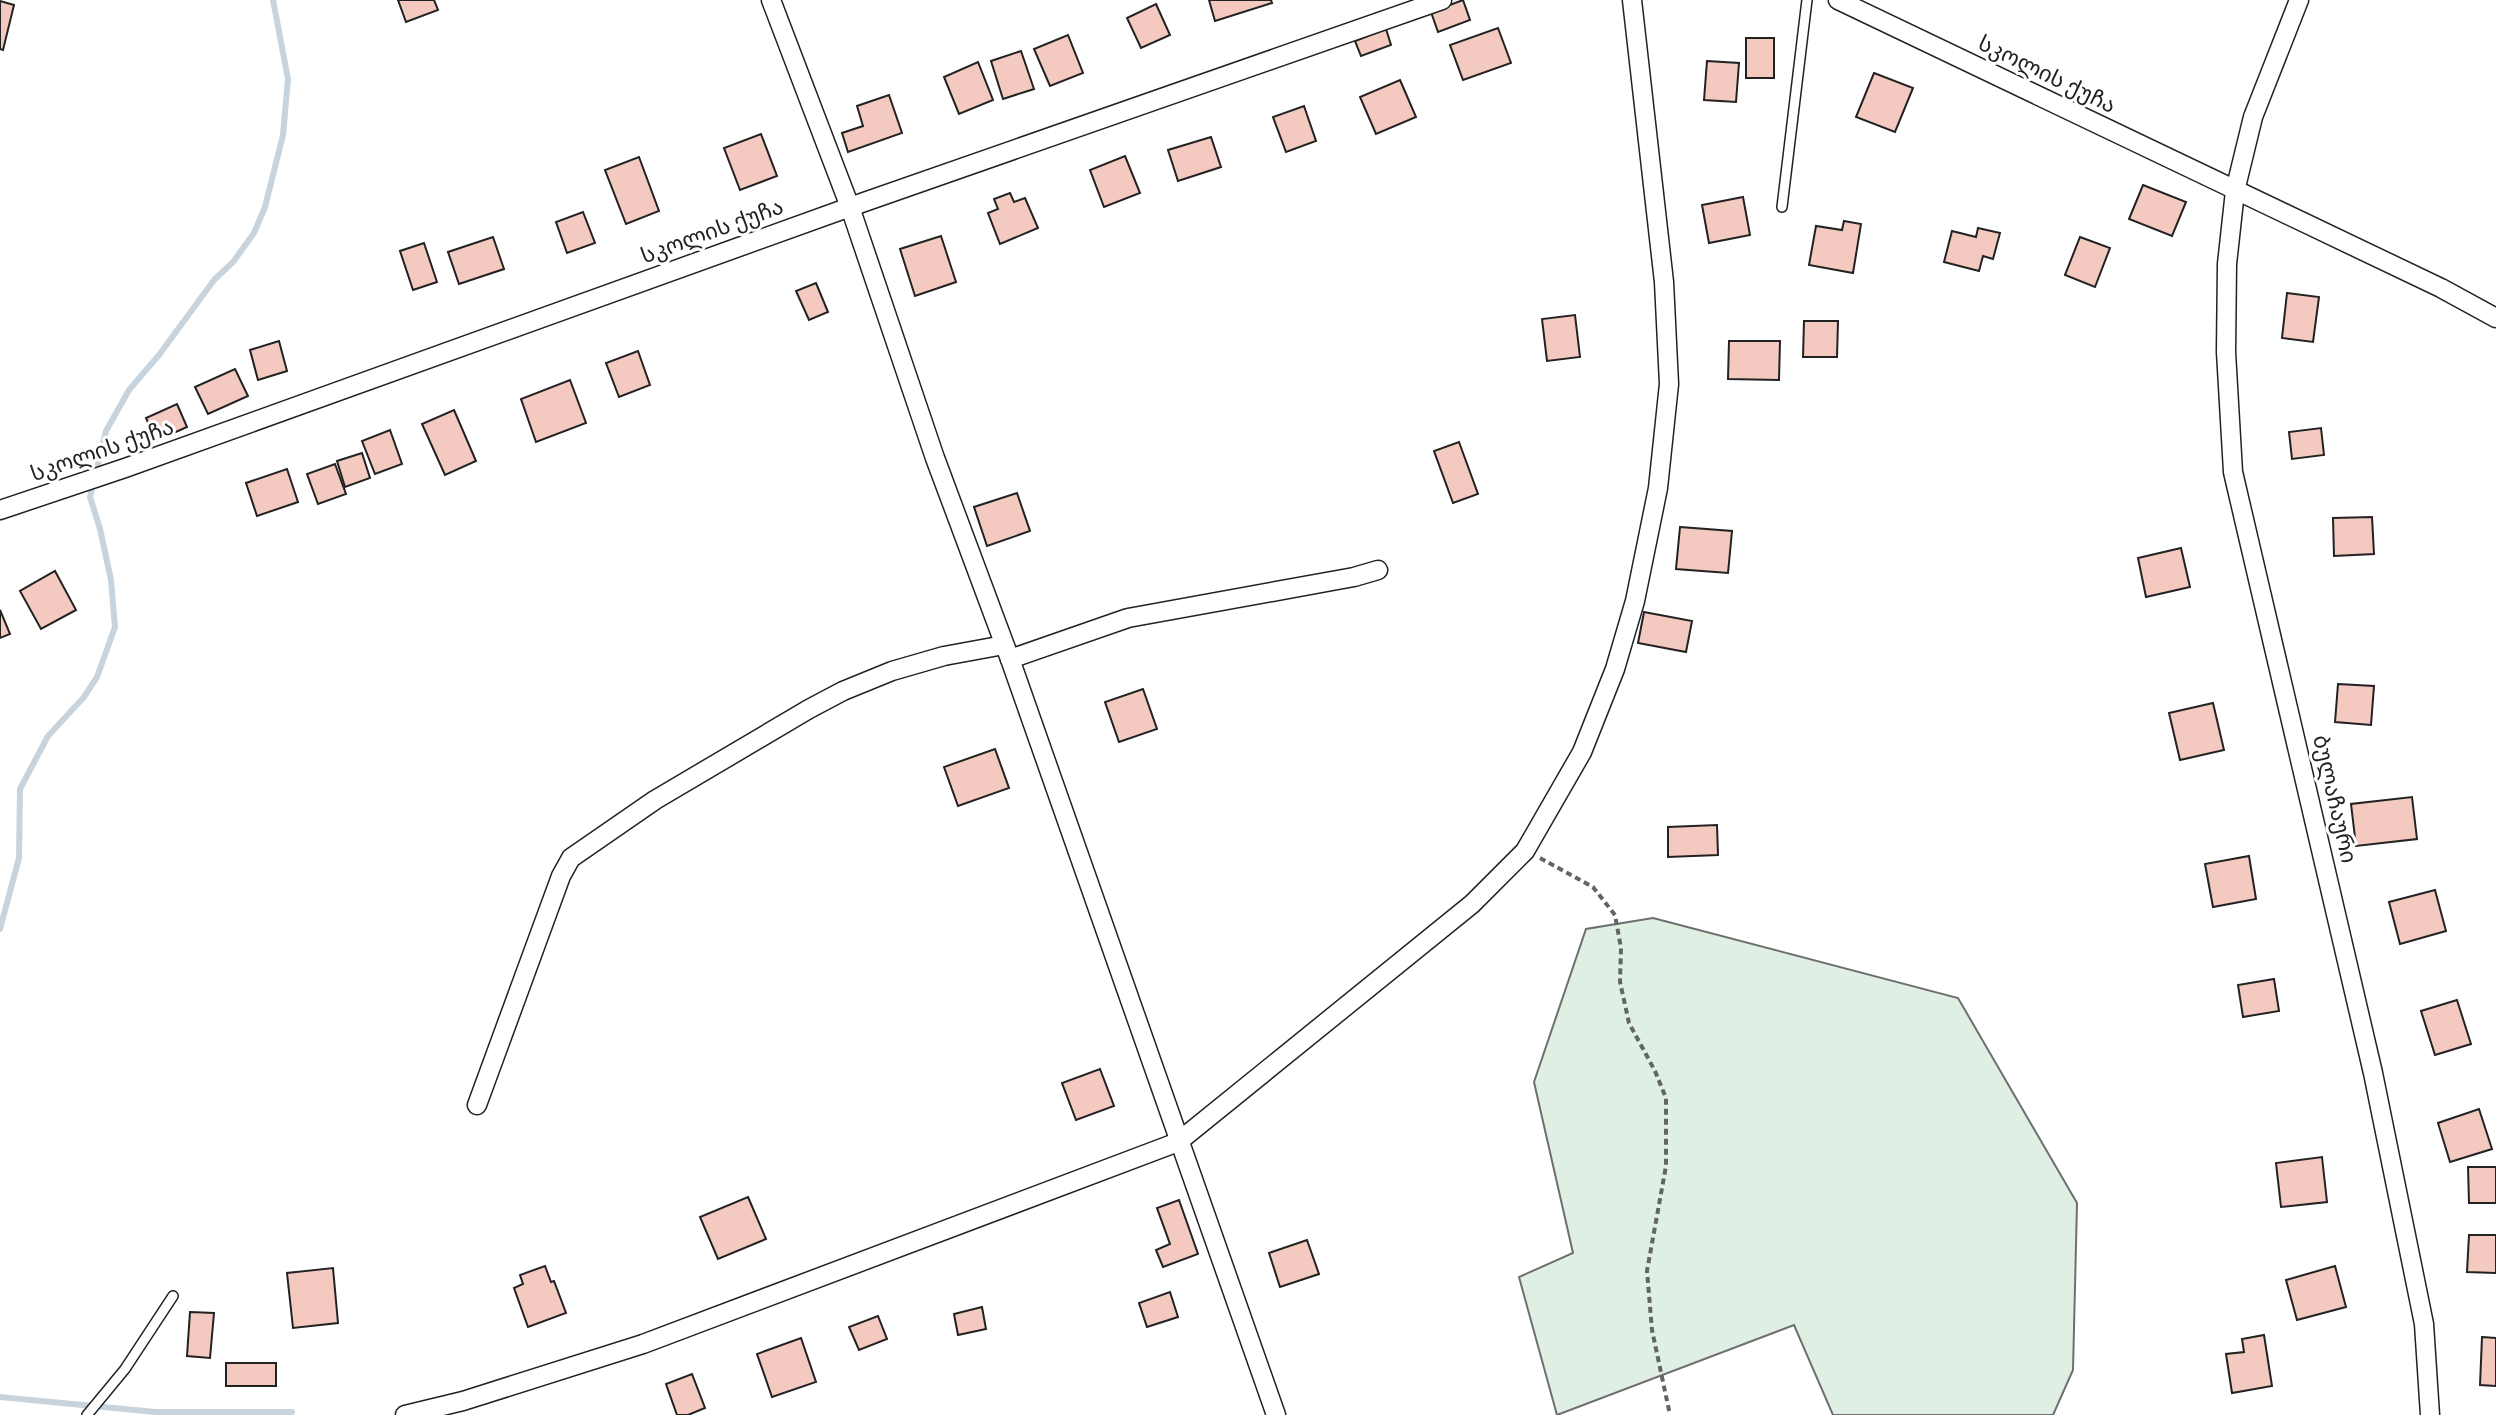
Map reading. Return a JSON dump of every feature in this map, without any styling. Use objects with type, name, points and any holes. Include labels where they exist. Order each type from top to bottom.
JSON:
[{"type":"street","points":[[771,0],[850,207],[935,458],[1007,652],[1276,1415]]},
{"type":"street","name":"სკოლის ქუჩა","points":[[0,510],[1442,0]]},
{"type":"street","points":[[405,1415],[463,1401],[643,1344],[1178,1142],[1472,904],[1525,851],[1582,752],[1615,669],[1635,601],[1658,488],[1669,384],[1664,282],[1632,0]]},
{"type":"street","name":"სკოლის ქუჩა","points":[[1838,0],[2441,288],[2496,318]]},
{"type":"street","name":"ბულაჩაური","points":[[2299,0],[2253,117],[2235,191],[2227,264],[2226,337],[2233,472],[2373,1073],[2424,1324],[2430,1415]]},
{"type":"street","points":[[477,1105],[561,876],[571,858],[655,800],[843,691],[892,671],[931,660],[1007,652],[1128,618],[1378,570]]},
{"type":"lane","points":[[1782,207],[1807,0]]},
{"type":"lane","points":[[87,1415],[125,1369],[173,1296]]},
{"type":"path","points":[[1525,851],[1593,887],[1615,915],[1621,948],[1620,982],[1629,1023],[1666,1098],[1666,1166],[1647,1271],[1652,1330],[1670,1415]]},
{"type":"green space","points":[[1653,918],[1958,998],[2077,1203],[2073,1370],[2053,1415],[1833,1415],[1794,1325],[1557,1415],[1519,1277],[1573,1253],[1534,1082],[1586,929]]},
{"type":"building","points":[[398,0],[434,0],[438,10],[406,22]]},
{"type":"building","points":[[1209,0],[1271,0],[1272,3],[1215,21]]},
{"type":"building","points":[[1463,0],[1470,20],[1438,32],[1431,12]]},
{"type":"building","points":[[0,1],[14,5],[3,50],[0,49]]},
{"type":"building","points":[[1156,4],[1170,35],[1141,48],[1127,18]]},
{"type":"building","points":[[1498,28],[1511,63],[1463,80],[1450,45]]},
{"type":"building","points":[[1386,29],[1391,45],[1361,56],[1355,41]]},
{"type":"building","points":[[1068,35],[1083,73],[1050,86],[1034,49]]},
{"type":"building","points":[[1746,38],[1774,38],[1774,78],[1746,78]]},
{"type":"building","points":[[1021,51],[1034,89],[1003,99],[991,61]]},
{"type":"building","points":[[1707,61],[1739,63],[1736,102],[1704,100]]},
{"type":"building","points":[[978,62],[993,100],[959,114],[944,77]]},
{"type":"building","points":[[1874,73],[1913,88],[1895,132],[1856,117]]},
{"type":"building","points":[[1400,80],[1416,117],[1376,134],[1360,97]]},
{"type":"building","points":[[889,95],[902,133],[848,152],[842,133],[863,126],[857,106]]},
{"type":"building","points":[[1304,106],[1316,141],[1286,152],[1273,117]]},
{"type":"building","points":[[761,134],[777,176],[740,190],[724,148]]},
{"type":"building","points":[[1211,137],[1221,167],[1178,181],[1168,150]]},
{"type":"building","points":[[1125,156],[1140,193],[1104,207],[1090,170]]},
{"type":"building","points":[[639,157],[659,211],[626,224],[605,170]]},
{"type":"building","points":[[2143,185],[2186,202],[2172,236],[2129,219]]},
{"type":"building","points":[[1010,193],[1014,202],[1025,198],[1038,228],[1000,244],[988,213],[998,209],[994,199]]},
{"type":"building","points":[[1743,197],[1750,235],[1709,243],[1702,205]]},
{"type":"building","points":[[583,212],[595,243],[567,253],[556,222]]},
{"type":"building","points":[[1844,221],[1861,224],[1853,273],[1809,265],[1816,226],[1842,230]]},
{"type":"building","points":[[1978,228],[2000,233],[1993,259],[1983,256],[1979,271],[1944,262],[1952,231],[1976,237]]},
{"type":"building","points":[[941,236],[956,282],[915,296],[900,249]]},
{"type":"building","points":[[493,237],[504,269],[459,284],[448,252]]},
{"type":"building","points":[[2080,237],[2110,248],[2095,287],[2065,275]]},
{"type":"building","points":[[424,243],[437,282],[413,290],[400,251]]},
{"type":"building","points":[[816,283],[828,312],[809,320],[796,291]]},
{"type":"building","points":[[2287,293],[2319,297],[2313,342],[2282,338]]},
{"type":"building","points":[[1575,315],[1580,357],[1547,361],[1542,319]]},
{"type":"building","points":[[1804,321],[1838,321],[1837,357],[1803,357]]},
{"type":"building","points":[[279,341],[287,371],[258,380],[250,350]]},
{"type":"building","points":[[1729,341],[1780,341],[1779,380],[1728,379]]},
{"type":"building","points":[[638,351],[650,385],[619,397],[606,363]]},
{"type":"building","points":[[235,369],[248,396],[208,414],[195,387]]},
{"type":"building","points":[[570,380],[586,423],[536,442],[521,399]]},
{"type":"building","points":[[177,404],[187,427],[156,441],[146,418]]},
{"type":"building","points":[[454,410],[476,461],[445,475],[422,424]]},
{"type":"building","points":[[2321,428],[2324,455],[2292,459],[2289,432]]},
{"type":"building","points":[[390,430],[402,464],[375,474],[362,441]]},
{"type":"building","points":[[1459,442],[1478,494],[1453,503],[1434,451]]},
{"type":"building","points":[[362,453],[370,478],[345,487],[337,461]]},
{"type":"building","points":[[335,464],[346,494],[318,504],[307,474]]},
{"type":"building","points":[[287,469],[298,502],[257,516],[246,483]]},
{"type":"building","points":[[1017,493],[1030,531],[987,546],[974,507]]},
{"type":"building","points":[[2372,517],[2374,554],[2334,556],[2333,518]]},
{"type":"building","points":[[1680,527],[1732,531],[1728,573],[1676,569]]},
{"type":"building","points":[[2181,548],[2190,587],[2146,597],[2138,558]]},
{"type":"building","points":[[55,571],[76,610],[41,629],[20,591]]},
{"type":"building","points":[[0,610],[10,634],[0,638]]},
{"type":"building","points":[[1644,612],[1692,621],[1686,652],[1638,643]]},
{"type":"building","points":[[2338,684],[2374,686],[2371,725],[2335,722]]},
{"type":"building","points":[[1143,689],[1157,729],[1119,742],[1105,702]]},
{"type":"building","points":[[2213,703],[2224,750],[2180,760],[2169,713]]},
{"type":"building","points":[[995,749],[1009,788],[958,806],[944,767]]},
{"type":"building","points":[[2412,797],[2417,839],[2356,846],[2351,804]]},
{"type":"building","points":[[1717,825],[1718,855],[1668,857],[1668,827]]},
{"type":"building","points":[[2249,856],[2256,899],[2213,907],[2205,864]]},
{"type":"building","points":[[2435,890],[2446,931],[2400,944],[2389,902]]},
{"type":"building","points":[[2274,979],[2279,1011],[2243,1017],[2238,985]]},
{"type":"building","points":[[2457,1000],[2471,1044],[2435,1055],[2421,1011]]},
{"type":"building","points":[[1100,1069],[1114,1106],[1076,1120],[1062,1083]]},
{"type":"building","points":[[2479,1109],[2492,1149],[2450,1162],[2438,1123]]},
{"type":"building","points":[[2322,1157],[2327,1202],[2281,1207],[2276,1163]]},
{"type":"building","points":[[2468,1167],[2496,1167],[2496,1203],[2469,1203]]},
{"type":"building","points":[[748,1197],[766,1239],[718,1259],[700,1217]]},
{"type":"building","points":[[1179,1200],[1198,1254],[1163,1267],[1156,1250],[1170,1244],[1157,1208]]},
{"type":"building","points":[[2469,1235],[2496,1235],[2496,1273],[2467,1272]]},
{"type":"building","points":[[1307,1240],[1319,1274],[1280,1287],[1269,1253]]},
{"type":"building","points":[[545,1266],[566,1313],[528,1327],[514,1288],[523,1284],[520,1275]]},
{"type":"building","points":[[2335,1266],[2346,1307],[2297,1320],[2286,1280]]},
{"type":"building","points":[[333,1268],[338,1323],[293,1328],[287,1273]]},
{"type":"building","points":[[1170,1292],[1178,1317],[1147,1327],[1139,1303]]},
{"type":"building","points":[[982,1307],[986,1329],[958,1335],[954,1314]]},
{"type":"building","points":[[190,1312],[214,1313],[210,1358],[187,1356]]},
{"type":"building","points":[[878,1316],[887,1339],[859,1350],[849,1327]]},
{"type":"building","points":[[2264,1335],[2272,1386],[2232,1393],[2226,1354],[2244,1352],[2242,1339]]},
{"type":"building","points":[[2482,1337],[2496,1338],[2496,1386],[2480,1385]]},
{"type":"building","points":[[801,1338],[816,1382],[772,1397],[757,1354]]},
{"type":"building","points":[[226,1363],[276,1363],[276,1386],[226,1386]]},
{"type":"building","points":[[692,1374],[705,1408],[688,1415],[677,1415],[666,1384]]},
{"type":"waterway","points":[[0,929],[19,858],[20,789],[48,736],[84,697],[97,677],[115,627],[111,580],[90,497],[106,431],[129,390],[254,233],[265,207],[283,135],[288,79],[273,0]]},
{"type":"waterway","points":[[0,1397],[155,1412],[292,1412]]}]
